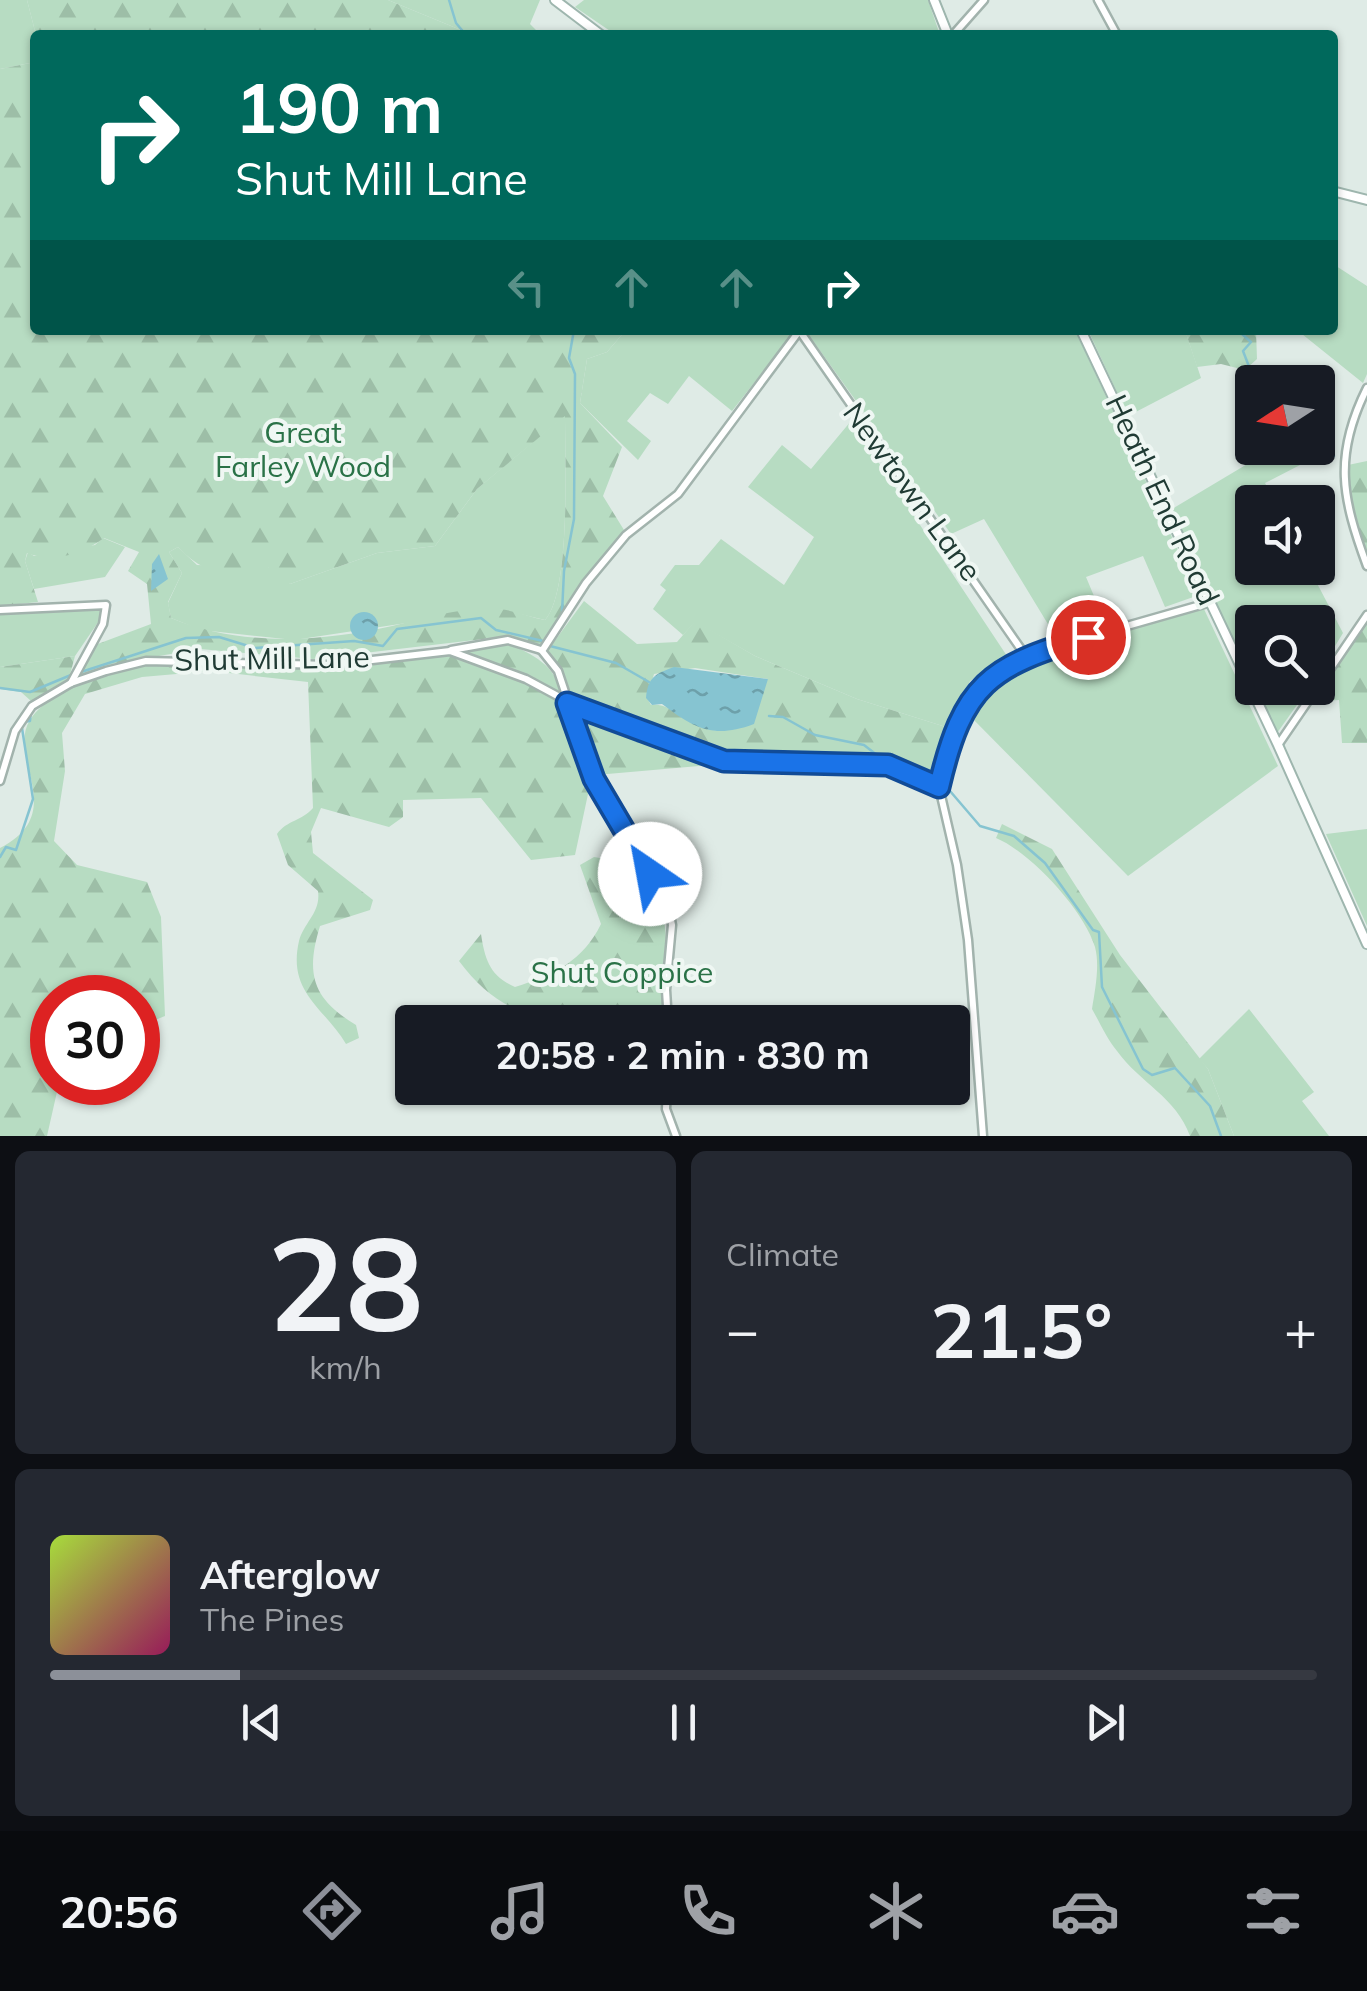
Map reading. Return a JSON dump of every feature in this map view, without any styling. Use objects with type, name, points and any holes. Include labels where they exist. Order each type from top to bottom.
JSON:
[{"type":"street","points":[[555,0],[594,30]]},
{"type":"street","points":[[934,0],[949,30]]},
{"type":"street","points":[[956,30],[984,0]]},
{"type":"street","points":[[1098,0],[1113,30]]},
{"type":"street","points":[[1338,193],[1367,200]]},
{"type":"street","points":[[542,650],[586,583],[626,535],[678,494],[796,335]]},
{"type":"street","name":"Newtown Lane","points":[[803,335],[1024,655]]},
{"type":"street","name":"Heath End Road","points":[[1083,335],[1278,745],[1367,944]]},
{"type":"street","points":[[1367,388],[1346,452],[1344,491],[1350,525],[1367,566]]},
{"type":"street","points":[[984,1136],[968,940],[957,864],[939,787],[955,724],[983,684],[1024,655],[1211,602]]},
{"type":"street","points":[[0,610],[104,604],[103,624],[73,677]]},
{"type":"street","points":[[1335,661],[1367,615]]},
{"type":"street","points":[[450,651],[508,640],[542,650],[558,671],[594,779],[634,852],[666,894],[672,925],[667,1005]]},
{"type":"street","name":"Shut Mill Lane","points":[[0,782],[22,719],[42,698],[73,677],[146,661],[329,664],[450,651],[526,680],[567,703],[724,761],[888,765],[939,787]]},
{"type":"street","points":[[1278,745],[1305,705]]},
{"type":"street","points":[[666,1105],[676,1136]]},
{"type":"green space","points":[[0,0],[27,0],[35,30],[30,30],[30,63],[0,69]]},
{"type":"green space","points":[[27,0],[388,0],[461,30],[35,30]]},
{"type":"green space","points":[[388,0],[540,0],[530,24],[536,30],[461,30]]},
{"type":"green space","points":[[584,0],[928,0],[938,30],[609,30],[575,7]]},
{"type":"green space","name":"Great Farley Wood","points":[[30,63],[30,335],[622,335],[607,352],[587,359],[580,403],[622,447],[603,496],[624,530],[589,573],[540,651],[509,636],[313,659],[200,649],[112,664],[77,677],[95,645],[151,624],[147,584],[128,571],[139,552],[104,538],[66,556],[27,553],[25,561],[38,602],[0,606],[0,69]],"holes":[[[565,416],[566,492],[559,582],[545,620],[500,609],[473,609],[337,636],[281,639],[225,634],[171,618],[168,602],[182,573],[169,552],[178,547],[197,563],[219,573],[243,574],[268,567],[273,578],[290,584],[377,553],[435,546],[477,489]]]},
{"type":"green space","points":[[1338,267],[1367,286],[1367,374],[1363,383],[1303,335],[1338,335]]},
{"type":"green space","points":[[622,335],[792,335],[732,411],[689,376],[668,404],[650,393],[627,421],[651,441],[638,460],[580,403],[587,359],[607,352]]},
{"type":"green space","points":[[809,335],[1077,335],[1199,595],[1165,607],[1143,556],[1086,577],[1107,627],[1057,639],[984,519],[951,534]]},
{"type":"green space","points":[[1090,335],[1187,335],[1201,378],[1128,416]]},
{"type":"green space","points":[[1187,335],[1256,335],[1257,359],[1250,365],[1235,368],[1221,364],[1197,367]]},
{"type":"green space","points":[[565,415],[563,554],[553,605],[545,620],[499,609],[294,640],[201,630],[171,618],[168,603],[182,573],[169,552],[178,547],[197,565],[268,567],[290,584],[377,553],[435,546],[477,489]]},
{"type":"green space","points":[[851,421],[1007,656],[970,681],[949,728],[857,699],[755,656],[695,622],[683,635],[653,609],[666,590],[660,585],[675,565],[699,565],[721,539],[784,585],[814,537],[748,487],[782,445],[811,469]]},
{"type":"green space","points":[[1367,461],[1367,558],[1349,499],[1348,465]]},
{"type":"green space","points":[[1246,465],[1300,465],[1266,485],[1235,485],[1235,585],[1318,585],[1328,605],[1235,605],[1235,644],[1172,509]]},
{"type":"green space","points":[[103,538],[125,547],[105,577],[34,589],[25,561],[28,552],[34,556],[95,545]]},
{"type":"green space","points":[[584,601],[637,644],[677,642],[695,621],[755,656],[857,699],[949,728],[932,780],[876,761],[817,764],[725,756],[573,701],[561,668],[548,650]],"holes":[[[695,668],[768,679],[722,731],[700,726],[660,705],[651,705],[647,698],[654,674]]]},
{"type":"green space","points":[[101,606],[101,618],[75,656],[0,667],[0,612]]},
{"type":"green space","points":[[1203,607],[1235,675],[1235,705],[1249,705],[1278,766],[1128,876],[967,713],[1027,660]]},
{"type":"green space","points":[[1335,618],[1343,633],[1335,646]]},
{"type":"green space","points":[[1367,619],[1367,743],[1342,743],[1339,700],[1335,700],[1335,666]]},
{"type":"green space","points":[[508,643],[549,668],[561,694],[459,651]]},
{"type":"green space","points":[[447,655],[524,681],[562,703],[591,780],[575,855],[531,860],[481,798],[403,800],[403,817],[389,827],[321,808],[311,832],[313,853],[373,900],[370,910],[320,926],[315,943],[316,984],[330,1005],[356,1025],[359,1038],[346,1044],[310,998],[298,974],[299,941],[315,911],[318,891],[288,865],[277,834],[313,808],[308,682],[211,671],[142,677],[85,694],[62,733],[65,771],[54,841],[77,865],[147,882],[161,917],[165,1016],[160,1018],[160,975],[30,975],[30,1105],[54,1105],[47,1136],[0,1136],[0,848],[20,834],[31,818],[34,802],[25,751],[30,720],[44,704],[89,679],[173,658],[220,656],[310,669]]},
{"type":"green space","points":[[75,656],[68,682],[31,701],[21,692],[0,689],[0,667]]},
{"type":"green space","points":[[1264,705],[1297,705],[1277,733]]},
{"type":"green space","points":[[571,708],[722,764],[596,775]]},
{"type":"green space","points":[[1002,824],[1052,849],[1120,955],[1208,1069],[1234,1136],[1190,1136],[1167,1100],[1113,1046],[1092,1009],[1097,962],[1089,932],[1054,884],[1024,856],[996,838]]},
{"type":"green space","points":[[1367,829],[1367,926],[1326,834]]},
{"type":"green space","name":"Shut Coppice","points":[[594,857],[623,865],[643,878],[656,896],[667,943],[665,1005],[507,1005],[459,961],[481,934],[490,966],[515,987],[566,965],[585,948],[601,924],[580,865]]},
{"type":"green space","points":[[1249,1009],[1314,1092],[1302,1101],[1329,1136],[1234,1136],[1208,1069],[1199,1059]]},
{"type":"water","points":[[159,554],[168,579],[151,591],[152,564]]},
{"type":"water","points":[[364,612],[374,616],[378,626],[374,636],[364,640],[354,636],[350,626],[354,616]]},
{"type":"water","points":[[674,667],[768,679],[754,724],[727,731],[705,729],[662,704],[652,705],[646,698],[651,681]]},
{"type":"waterway","points":[[449,0],[462,30]]},
{"type":"waterway","points":[[562,613],[564,571],[574,519],[575,374],[569,358],[573,335]]},
{"type":"waterway","points":[[1243,335],[1251,342],[1243,351],[1248,365]]},
{"type":"waterway","points":[[81,672],[186,638],[219,637],[255,648],[354,641],[383,646],[397,629],[481,618],[496,630],[543,641]]},
{"type":"waterway","points":[[550,646],[616,663],[649,682]]},
{"type":"waterway","points":[[0,688],[30,692],[71,675]]},
{"type":"waterway","points":[[23,722],[30,721],[31,711]]},
{"type":"waterway","points":[[769,716],[783,717],[815,735],[864,745],[882,759],[936,780]]},
{"type":"waterway","points":[[0,857],[6,847],[16,850],[33,799],[22,728]]},
{"type":"waterway","points":[[950,791],[980,826],[1014,836],[1045,863],[1093,930],[1099,932],[1102,987],[1143,1069],[1152,1075],[1175,1068],[1210,1106],[1221,1136]]},
{"type":"route","points":[[650,874],[594,779],[567,703],[724,761],[888,765],[939,787],[955,724],[983,684],[1024,655],[1088,637]]}]
